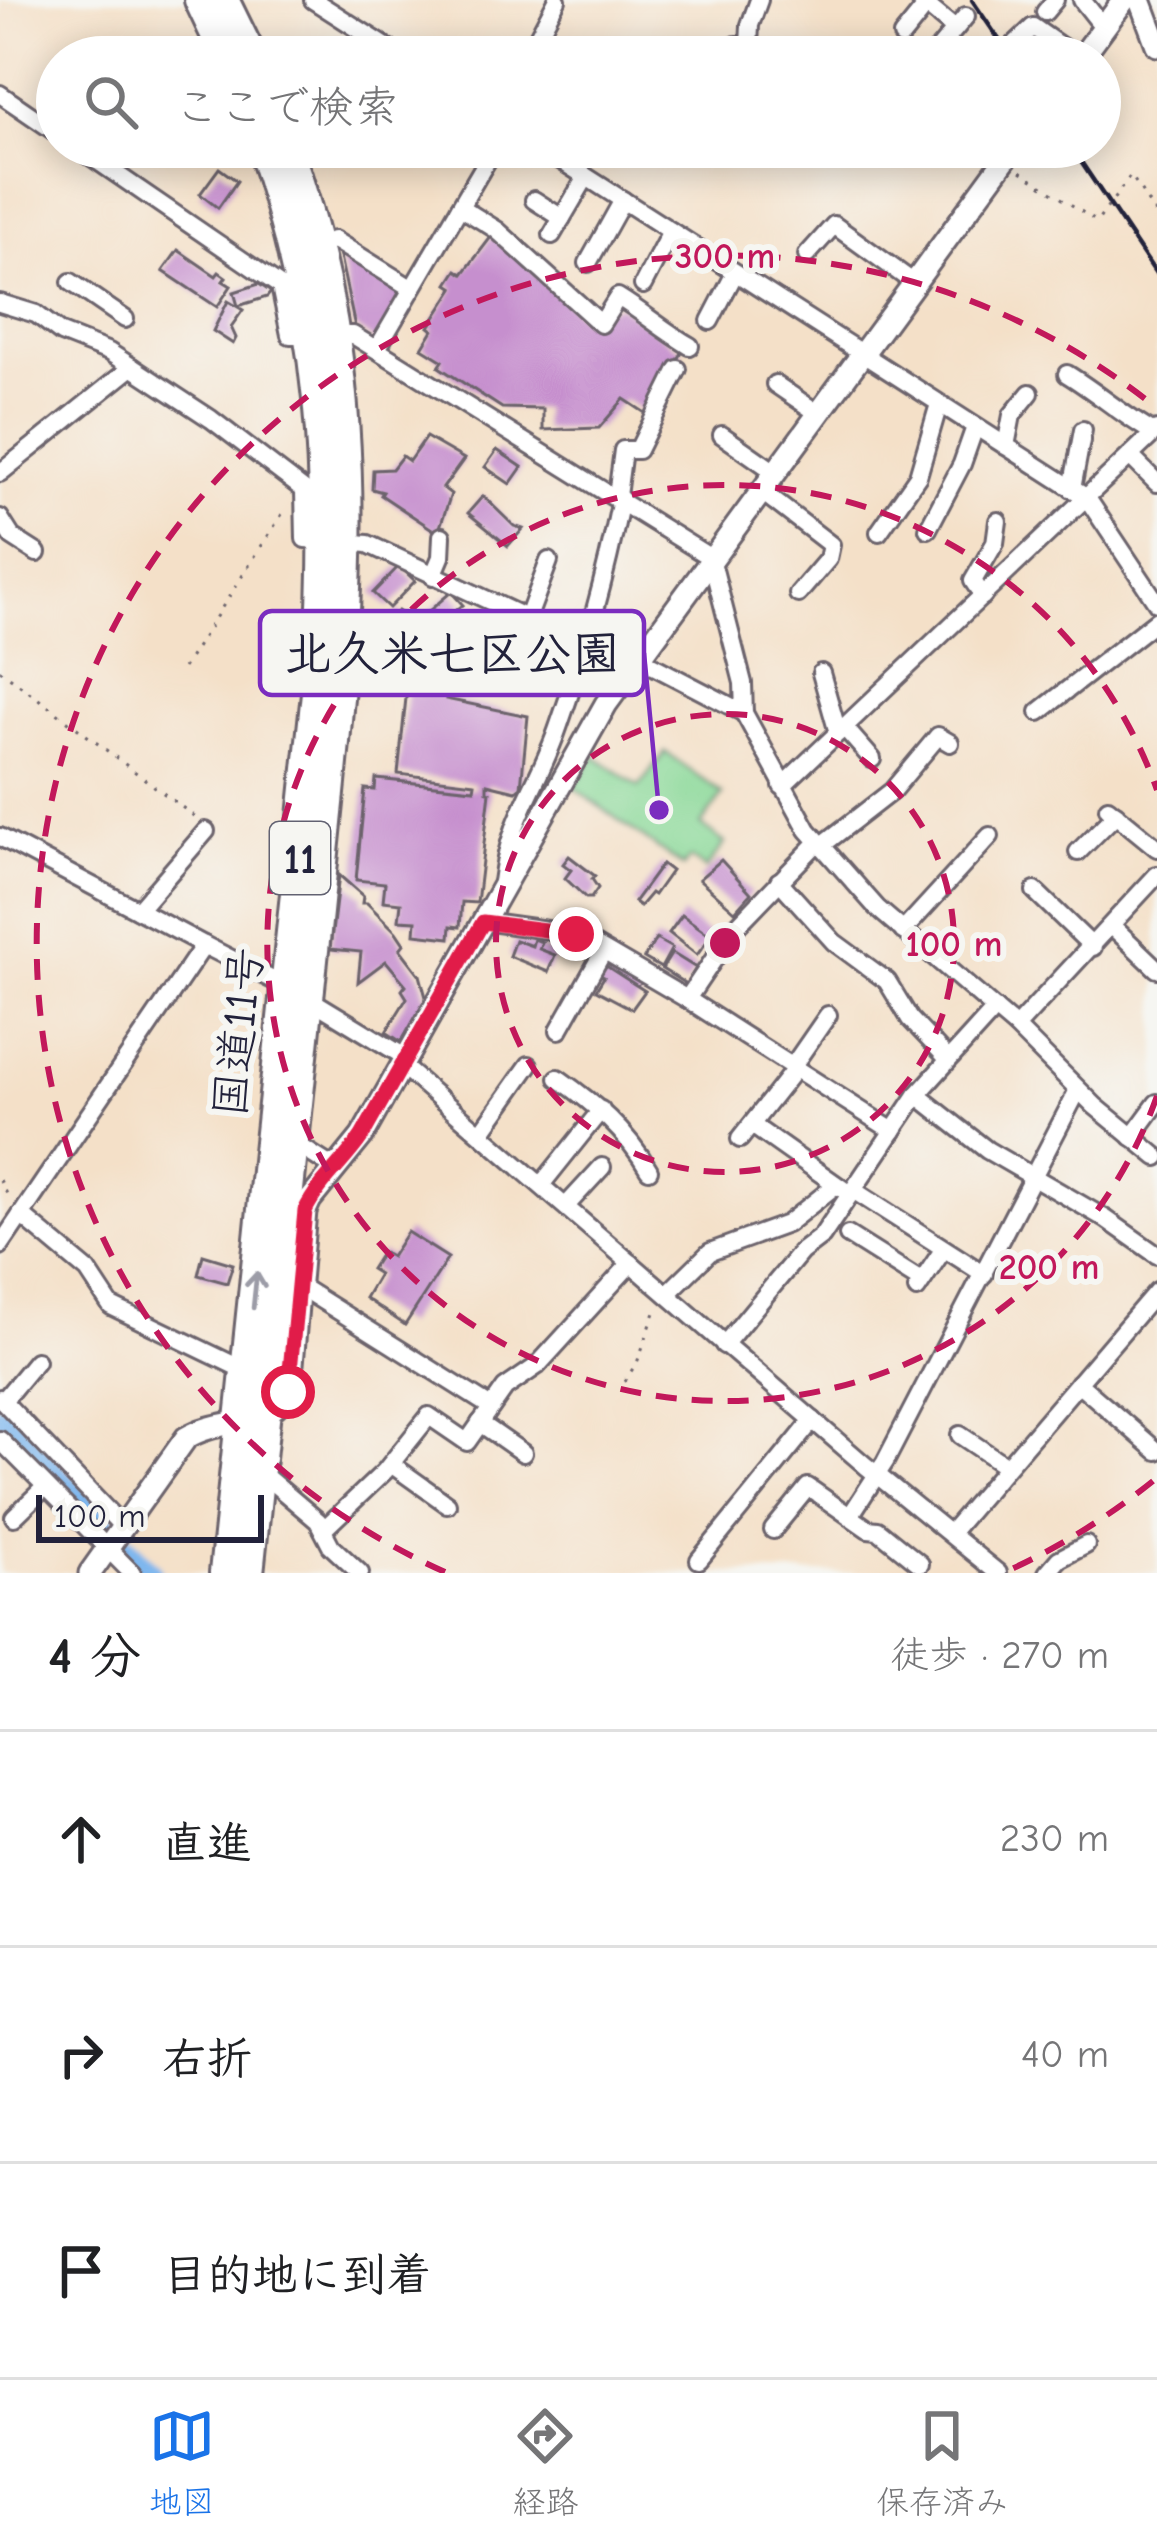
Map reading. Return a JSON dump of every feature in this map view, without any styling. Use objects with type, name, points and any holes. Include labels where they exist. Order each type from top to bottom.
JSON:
[{"type":"highway","points":[[200,0],[217,36]]},
{"type":"highway","points":[[224,0],[241,36]]},
{"type":"highway","name":"国道11号","points":[[248,1573],[258,1470],[246,1371],[343,666],[338,540],[345,419],[269,168]]},
{"type":"highway","name":"国道11号","points":[[292,168],[316,245],[322,334]]},
{"type":"highway","name":"国道11号","points":[[225,1573],[254,1418],[293,1142],[297,993]]},
{"type":"street","points":[[313,0],[369,36]]},
{"type":"street","points":[[538,36],[556,0]]},
{"type":"street","points":[[748,36],[759,0]]},
{"type":"street","points":[[1082,0],[1104,28]]},
{"type":"street","points":[[1097,36],[1124,0]]},
{"type":"street","points":[[1140,0],[1157,45]]},
{"type":"street","points":[[902,36],[923,3],[960,22],[949,36]]},
{"type":"street","points":[[1023,36],[1034,26],[1049,36]]},
{"type":"street","points":[[0,94],[36,119]]},
{"type":"street","points":[[108,168],[280,286],[290,335],[353,335],[711,558],[743,683],[744,713],[819,844],[903,931],[1157,1156]]},
{"type":"street","points":[[377,350],[483,168]]},
{"type":"street","points":[[572,168],[1079,493],[1157,603]]},
{"type":"street","points":[[89,1573],[186,1438],[199,1430],[254,1418],[283,1402],[288,1392],[305,1211],[316,1190],[342,1164],[606,704],[998,168]]},
{"type":"street","points":[[552,235],[586,177]]},
{"type":"street","points":[[534,200],[562,218]]},
{"type":"street","points":[[588,263],[623,200]]},
{"type":"street","points":[[460,207],[497,230],[601,324],[618,297],[690,346]]},
{"type":"street","points":[[807,255],[834,225],[914,283]]},
{"type":"street","points":[[643,285],[671,232]]},
{"type":"street","points":[[316,245],[334,240],[411,288]]},
{"type":"street","points":[[710,321],[735,273]]},
{"type":"street","points":[[71,282],[127,316],[104,349]]},
{"type":"street","points":[[0,303],[36,314],[61,334],[104,349],[211,419],[304,490],[304,539],[368,544],[535,623],[638,658],[744,713]]},
{"type":"street","points":[[0,472],[131,367]]},
{"type":"street","points":[[502,889],[506,845],[561,722],[585,643],[619,498],[623,450],[638,450],[678,369]]},
{"type":"street","points":[[782,786],[982,596],[1079,493],[1155,431],[1115,411],[1108,399],[1067,374]]},
{"type":"street","points":[[775,384],[819,413]]},
{"type":"street","points":[[1006,446],[1012,415],[1030,393]]},
{"type":"street","points":[[879,532],[918,476],[939,404]]},
{"type":"street","points":[[928,529],[962,464],[975,427]]},
{"type":"street","points":[[1079,493],[1083,430]]},
{"type":"street","points":[[722,435],[831,545],[828,559],[798,593]]},
{"type":"street","points":[[1130,456],[1157,483]]},
{"type":"street","points":[[0,518],[12,537],[37,553]]},
{"type":"street","points":[[982,596],[973,581],[995,543],[998,521]]},
{"type":"street","points":[[433,576],[442,536]]},
{"type":"street","points":[[536,659],[535,623],[549,561]]},
{"type":"street","points":[[1039,712],[1157,620]]},
{"type":"street","points":[[820,673],[841,730],[872,759]]},
{"type":"street","points":[[687,999],[735,928],[779,881],[819,844],[897,796],[938,736],[950,743]]},
{"type":"street","points":[[1078,853],[1112,812],[1157,848]]},
{"type":"street","points":[[138,910],[206,831]]},
{"type":"street","points":[[903,931],[990,836]]},
{"type":"street","points":[[0,837],[297,993],[403,1061],[724,1345],[998,1573]]},
{"type":"street","points":[[1016,1027],[1112,926],[1150,898],[1157,875]]},
{"type":"street","points":[[779,881],[834,942],[887,981],[910,1019],[948,1059]]},
{"type":"street","points":[[1035,891],[1093,946]]},
{"type":"street","points":[[483,922],[576,934],[893,1131]]},
{"type":"street","points":[[1112,926],[1157,969]]},
{"type":"street","points":[[0,1246],[204,945]]},
{"type":"street","points":[[559,1030],[603,952]]},
{"type":"street","points":[[724,1345],[801,1252],[821,1236],[846,1190],[917,1095],[995,1009]]},
{"type":"street","points":[[828,1015],[746,1132],[984,1274]]},
{"type":"street","points":[[481,1133],[529,1065]]},
{"type":"street","points":[[558,1078],[601,1110],[634,1145],[649,1170]]},
{"type":"street","points":[[850,1516],[878,1475],[1078,1090]]},
{"type":"street","points":[[917,1095],[951,1125],[1157,1255]]},
{"type":"street","points":[[1132,1137],[1157,1103]]},
{"type":"street","points":[[541,1185],[601,1110]]},
{"type":"street","points":[[293,1142],[326,1163],[342,1164]]},
{"type":"street","points":[[566,1206],[602,1167]]},
{"type":"street","points":[[667,1294],[710,1252],[787,1224],[846,1190]]},
{"type":"street","points":[[21,1215],[88,1270],[111,1306],[246,1371]]},
{"type":"street","points":[[848,1234],[919,1285],[943,1250]]},
{"type":"street","points":[[323,1530],[391,1464],[429,1415],[467,1442],[505,1388],[537,1366],[631,1263]]},
{"type":"street","points":[[299,1286],[491,1407]]},
{"type":"street","points":[[951,1532],[1157,1291]]},
{"type":"street","points":[[36,1361],[1,1400],[122,1526]]},
{"type":"street","points":[[1078,1383],[1157,1451]]},
{"type":"street","points":[[699,1560],[813,1420]]},
{"type":"street","points":[[480,1423],[523,1453]]},
{"type":"street","points":[[960,1435],[1006,1466]]},
{"type":"street","points":[[0,1440],[132,1573]]},
{"type":"street","points":[[391,1464],[447,1504]]},
{"type":"street","points":[[258,1470],[303,1507],[344,1562],[360,1573]]},
{"type":"street","points":[[773,1530],[808,1486],[868,1529],[878,1530],[920,1564]]},
{"type":"street","points":[[14,1517],[44,1488]]},
{"type":"street","points":[[1047,1573],[1059,1559],[1086,1545]]},
{"type":"path","points":[[1028,168],[1097,222],[1131,176],[1157,217]]},
{"type":"path","points":[[183,668],[300,487]]},
{"type":"path","points":[[0,670],[208,827],[206,831]]},
{"type":"path","points":[[0,1180],[21,1215]]},
{"type":"path","points":[[624,1382],[637,1363],[654,1310],[667,1294]]},
{"type":"green space","points":[[665,752],[723,794],[701,825],[725,843],[706,869],[690,858],[683,867],[573,787],[595,756],[639,787]]},
{"type":"building","points":[[219,168],[237,181],[218,208],[200,194]]},
{"type":"building","points":[[494,233],[584,320],[618,305],[683,351],[647,414],[624,399],[599,428],[543,430],[543,409],[502,408],[439,367],[443,361],[422,348],[433,330],[429,327],[454,288],[448,284],[457,270],[463,274]]},
{"type":"building","points":[[178,250],[216,276],[219,272],[226,277],[223,281],[231,286],[217,307],[163,271]]},
{"type":"building","points":[[339,252],[406,291],[376,342],[355,327]]},
{"type":"building","points":[[259,284],[271,292],[267,297],[238,306],[234,292]]},
{"type":"building","points":[[228,301],[243,310],[231,327],[236,338],[233,344],[213,331]]},
{"type":"building","points":[[426,437],[464,459],[443,488],[451,494],[438,533],[381,495],[383,492],[372,489],[373,470],[392,469],[402,456],[409,461]]},
{"type":"building","points":[[497,450],[522,467],[510,484],[485,467]]},
{"type":"building","points":[[483,496],[523,529],[508,546],[468,513]]},
{"type":"building","points":[[399,566],[415,581],[389,608],[373,593]]},
{"type":"building","points":[[451,592],[463,605],[416,648],[386,627],[398,611],[415,623]]},
{"type":"building","points":[[408,679],[448,683],[446,699],[528,716],[521,787],[516,791],[487,784],[490,792],[477,903],[462,902],[460,927],[451,926],[450,938],[415,934],[416,921],[399,920],[401,903],[383,901],[385,883],[356,880],[365,789],[375,790],[376,779],[474,789],[475,783],[398,774]]},
{"type":"building","points":[[569,856],[595,876],[592,879],[598,888],[591,898],[565,878],[571,870],[563,864]]},
{"type":"building","points":[[721,860],[751,893],[735,911],[699,879]]},
{"type":"building","points":[[662,864],[671,871],[640,906],[634,902]]},
{"type":"building","points":[[339,875],[396,932],[404,944],[400,949],[420,975],[427,1001],[403,1043],[386,1032],[407,998],[402,990],[406,985],[386,961],[358,982],[361,952],[330,949]]},
{"type":"building","points":[[682,915],[711,936],[697,955],[669,933]]},
{"type":"building","points":[[534,939],[542,942],[539,949],[555,955],[548,972],[509,956],[515,940],[532,946]]},
{"type":"building","points":[[656,939],[672,948],[661,968],[644,958]]},
{"type":"building","points":[[672,953],[696,968],[686,984],[662,969]]},
{"type":"building","points":[[600,962],[645,991],[632,1009],[596,990],[604,977],[595,972]]},
{"type":"building","points":[[407,1232],[448,1258],[405,1325],[365,1298],[379,1274],[371,1269],[382,1252],[391,1257]]},
{"type":"building","points":[[203,1255],[233,1264],[227,1283],[198,1275]]},
{"type":"waterway","points":[[0,1419],[148,1573]]},
{"type":"railway","points":[[972,0],[997,36]]},
{"type":"railway","points":[[1085,168],[1157,275]]},
{"type":"place","name":"北久米七区公園","points":[[659,810]]},
{"type":"route","points":[[288,1392],[305,1211],[316,1190],[362,1136],[483,922],[576,934]]}]
